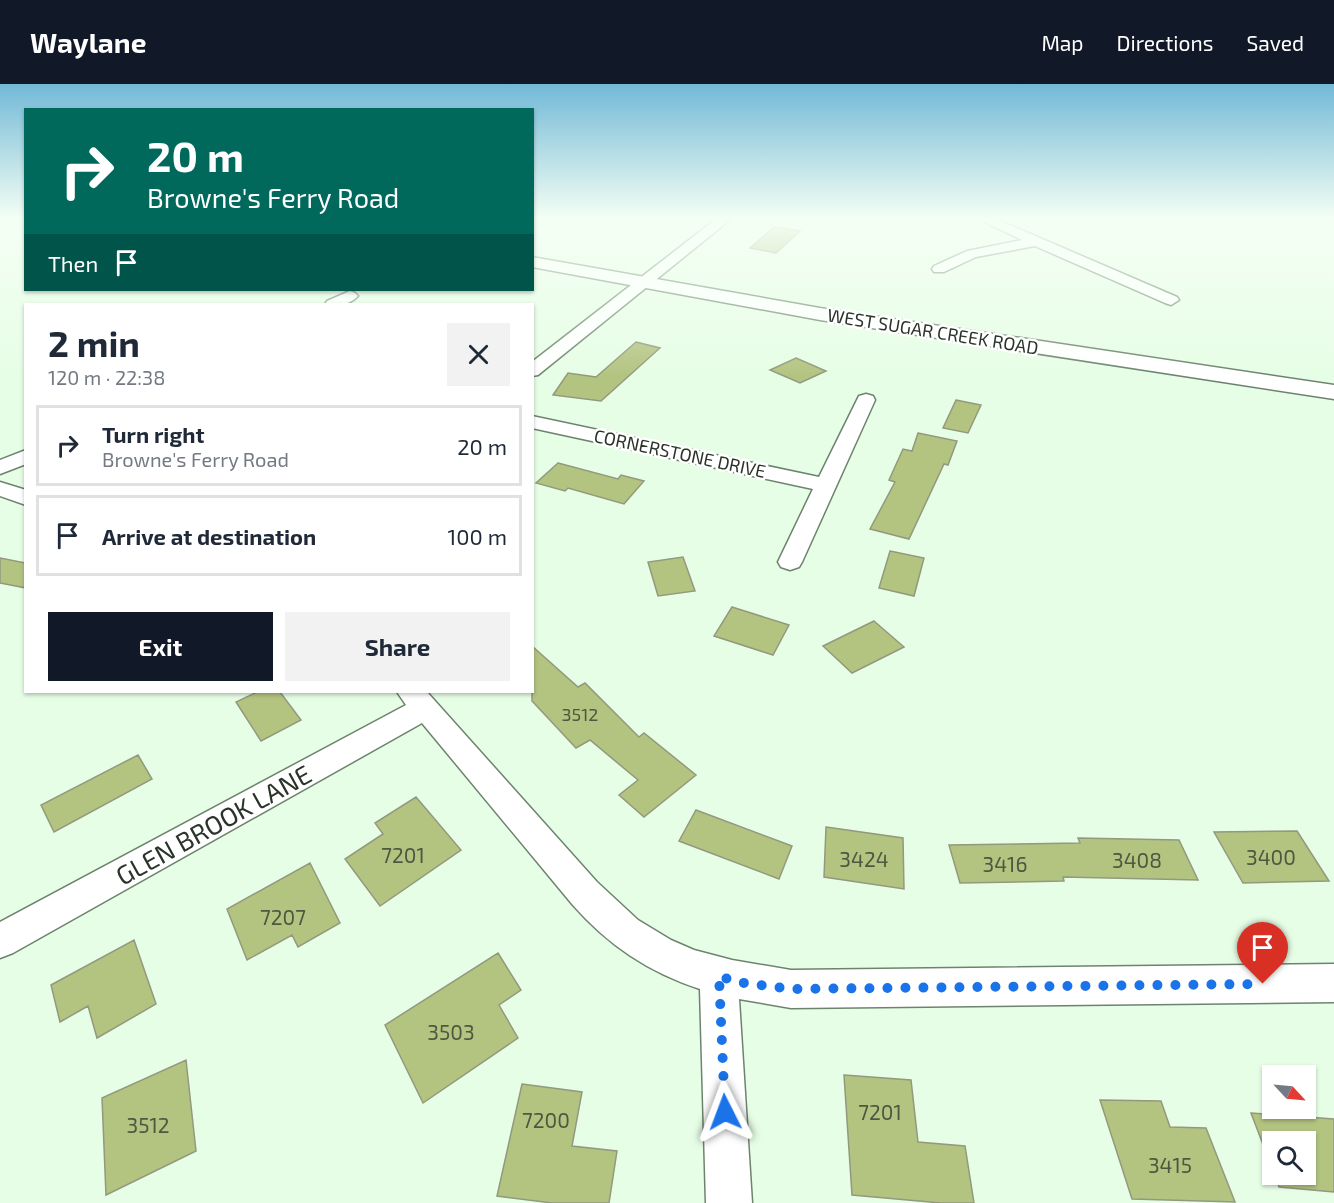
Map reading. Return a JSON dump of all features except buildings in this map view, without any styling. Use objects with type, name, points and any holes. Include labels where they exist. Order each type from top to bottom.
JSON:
[{"type":"main road","name":"WEST SUGAR CREEK ROAD","points":[[582,271],[820,314],[1334,392]]},
{"type":"street","points":[[534,369],[660,271]]},
{"type":"street","points":[[1104,271],[1170,300]]},
{"type":"street","points":[[335,303],[350,296]]},
{"type":"street","points":[[789,562],[866,400]]},
{"type":"street","name":"CORNERSTONE DRIVE","points":[[534,422],[827,485]]},
{"type":"street","points":[[0,468],[24,457]]},
{"type":"street","points":[[0,489],[24,497]]},
{"type":"street","points":[[418,700],[601,912],[640,942],[687,966],[737,982],[791,989],[1334,983]]},
{"type":"street","name":"GLEN BROOK LANE","points":[[0,941],[418,700]]},
{"type":"street","points":[[719,976],[729,1203]]},
{"type":"route","points":[[725,1112],[719,976],[737,982],[791,989],[1263,984]]}]
